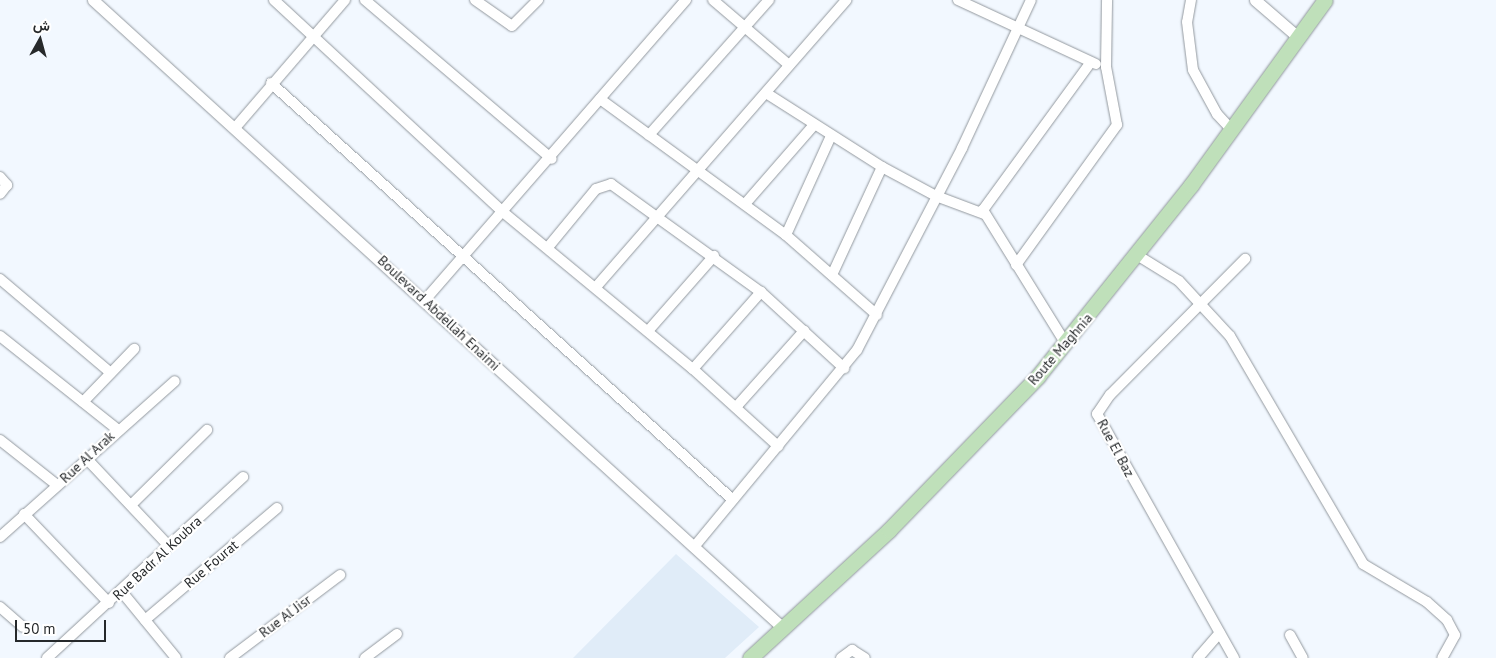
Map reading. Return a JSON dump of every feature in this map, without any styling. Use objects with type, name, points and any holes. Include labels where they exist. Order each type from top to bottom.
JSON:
[{"type":"main road","name":"Route Maghnia","points":[[750,658],[941,478],[1066,344],[1137,255],[1232,130],[1325,0]]},
{"type":"street","name":"Boulevard Abdellah Enaimi","points":[[93,0],[425,300],[783,628]]},
{"type":"street","points":[[274,0],[313,34],[503,212],[549,246],[737,406],[778,446]]},
{"type":"street","points":[[235,128],[313,34],[345,0]]},
{"type":"street","points":[[364,0],[552,159]]},
{"type":"street","points":[[475,0],[512,26],[538,0]]},
{"type":"street","points":[[425,300],[464,259],[503,212],[552,159],[600,99],[686,0]]},
{"type":"street","points":[[713,0],[789,65]]},
{"type":"street","points":[[649,135],[769,0]]},
{"type":"street","points":[[596,287],[846,0]]},
{"type":"street","points":[[694,547],[844,368],[877,315],[1019,28],[1031,0]]},
{"type":"street","points":[[1016,265],[1117,124],[1106,67],[1107,0]]},
{"type":"street","points":[[1191,0],[1187,22],[1193,70],[1217,114],[1232,130]]},
{"type":"street","points":[[1256,0],[1299,38]]},
{"type":"street","points":[[965,2],[1091,62],[1106,67]]},
{"type":"street","points":[[984,214],[988,200],[1091,62]]},
{"type":"street","points":[[271,83],[733,500]]},
{"type":"street","points":[[766,93],[882,167],[936,196],[984,214],[1066,344]]},
{"type":"street","points":[[600,99],[786,235],[877,315]]},
{"type":"street","points":[[745,204],[814,125]]},
{"type":"street","points":[[786,235],[831,136]]},
{"type":"street","points":[[832,275],[882,167]]},
{"type":"street","points":[[0,177],[7,185],[0,194]]},
{"type":"street","points":[[549,246],[601,184],[611,184],[714,256],[761,292],[844,368]]},
{"type":"street","points":[[1137,255],[1179,281],[1201,302],[1230,336],[1276,409],[1355,554],[1376,573],[1433,606],[1453,628],[1454,643],[1442,658]]},
{"type":"street","points":[[648,331],[714,256]]},
{"type":"street","points":[[1201,302],[1246,259]]},
{"type":"street","points":[[0,279],[111,373]]},
{"type":"street","points":[[693,369],[761,292]]},
{"type":"street","name":"Rue El Baz","points":[[1201,302],[1110,395],[1098,414],[1234,658]]},
{"type":"street","points":[[737,406],[804,331]]},
{"type":"street","points":[[0,336],[117,429]]},
{"type":"street","points":[[83,402],[134,349]]},
{"type":"street","name":"Rue Al Arak","points":[[0,536],[117,429],[175,380]]},
{"type":"street","points":[[131,505],[207,430]]},
{"type":"street","points":[[0,440],[57,485]]},
{"type":"street","points":[[86,458],[169,546]]},
{"type":"street","name":"Rue Badr Al Koubra","points":[[47,658],[122,592],[243,477]]},
{"type":"street","name":"Rue Fourat","points":[[145,620],[277,508]]},
{"type":"street","points":[[24,514],[109,603]]},
{"type":"street","name":"Rue Al Jisr","points":[[230,658],[340,575]]},
{"type":"street","points":[[122,592],[172,657]]},
{"type":"street","points":[[0,607],[23,628]]},
{"type":"street","points":[[1198,658],[1220,633]]},
{"type":"street","points":[[365,658],[397,634]]},
{"type":"street","points":[[1290,635],[1303,658]]},
{"type":"street","points":[[841,658],[852,650],[865,658]]},
{"type":"shaded area","points":[[676,554],[759,627],[725,658],[573,658]]}]
